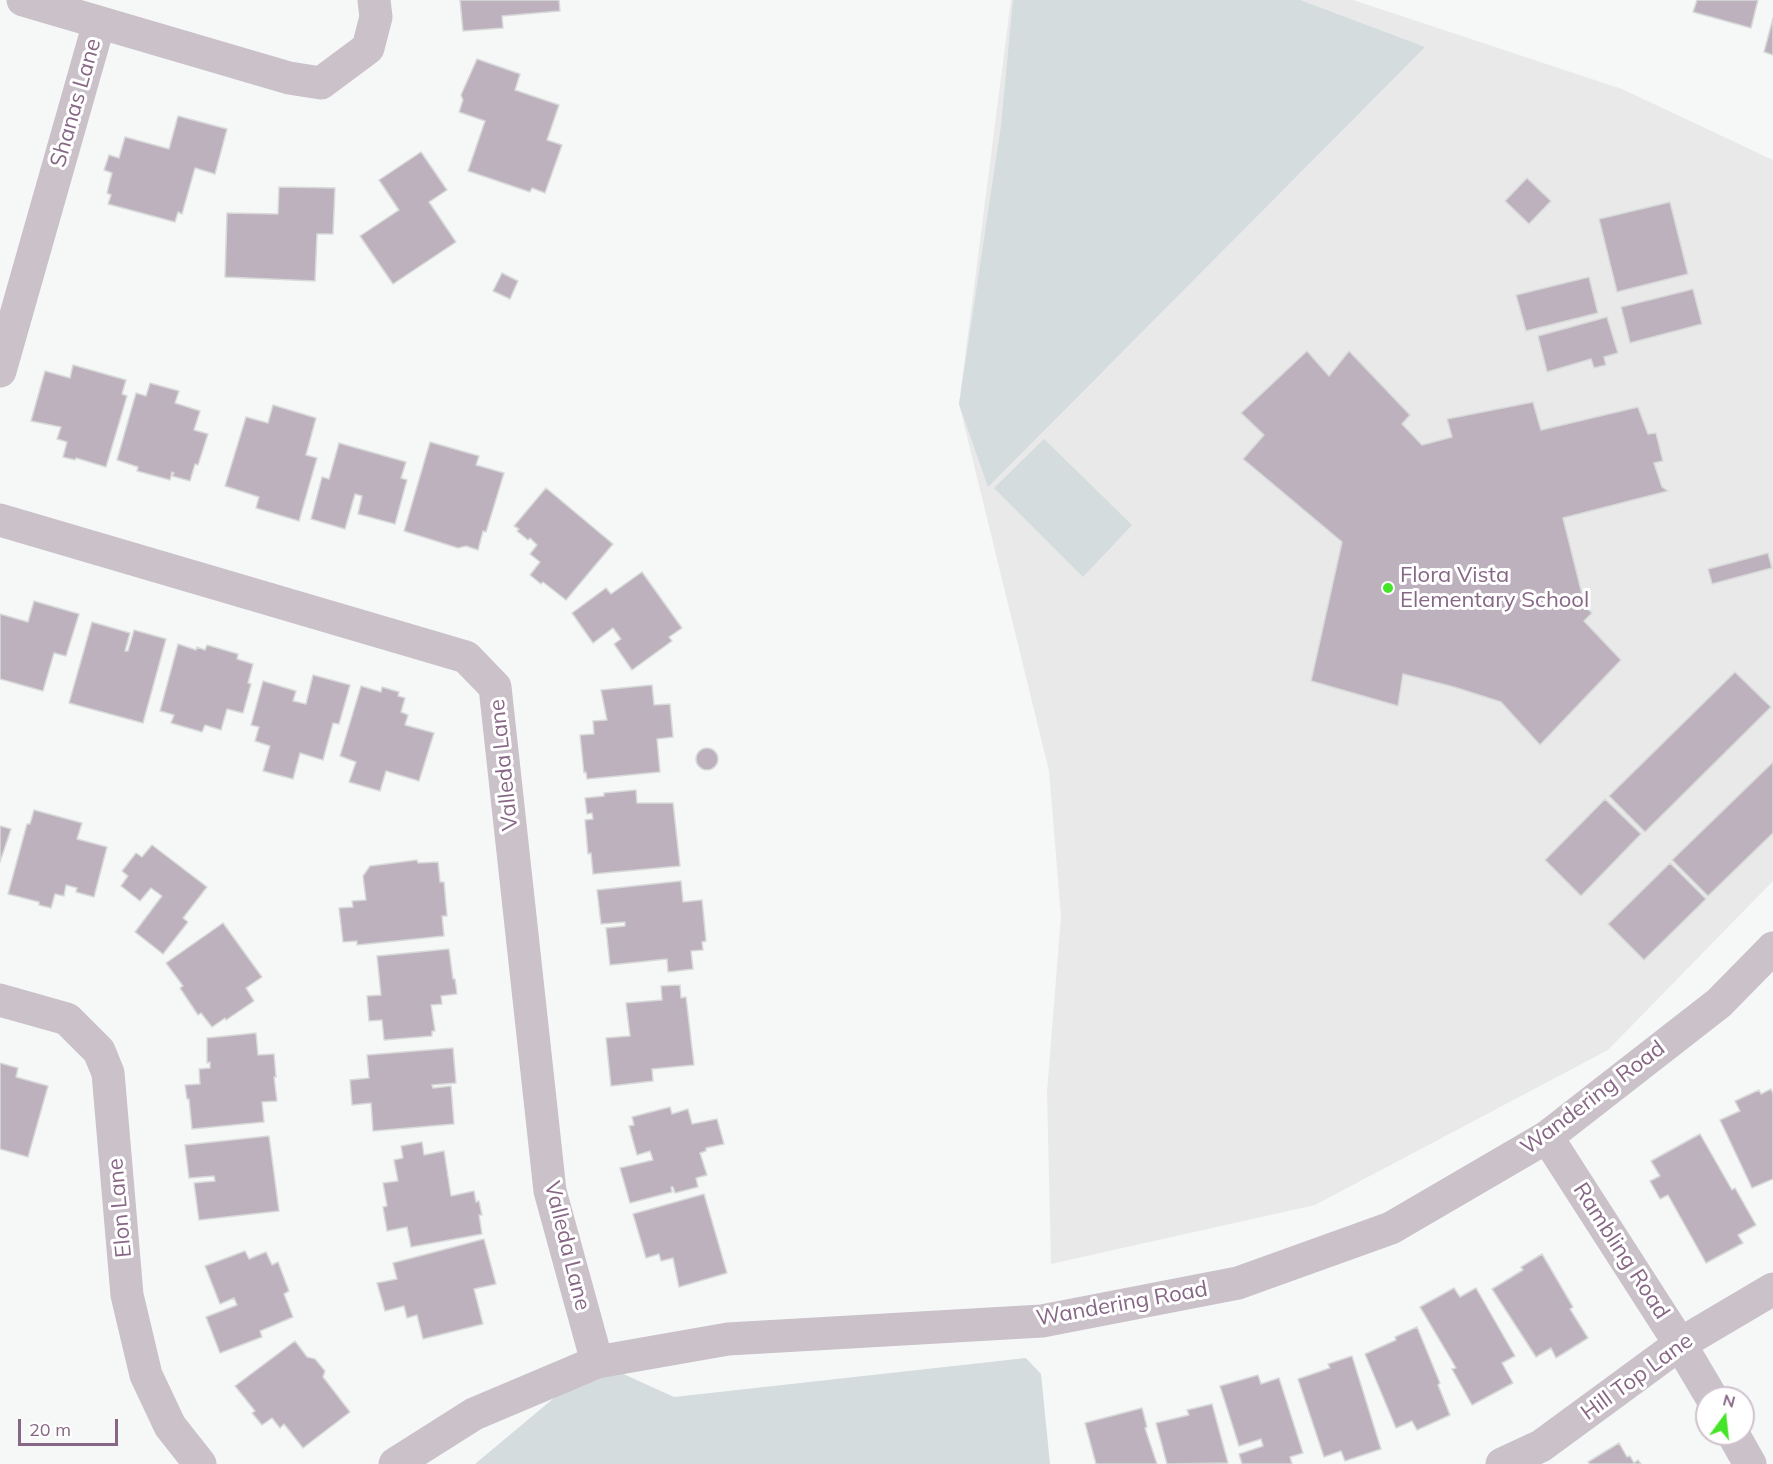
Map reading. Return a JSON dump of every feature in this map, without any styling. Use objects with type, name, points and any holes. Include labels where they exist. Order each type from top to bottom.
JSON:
[{"type":"street","points":[[24,0],[99,23]]},
{"type":"street","name":"Shanas Lane","points":[[0,371],[99,23],[289,78],[321,82],[368,48],[376,17],[374,0]]},
{"type":"street","name":"Valleda Lane","points":[[0,520],[466,657],[495,687],[550,1191],[597,1362]]},
{"type":"street","name":"Wandering Road","points":[[395,1464],[474,1414],[597,1362],[728,1340],[1042,1321],[1238,1283],[1391,1228],[1547,1137],[1719,1003],[1773,948]]},
{"type":"street","name":"Elon Lane","points":[[0,1000],[67,1019],[99,1051],[108,1073],[127,1295],[146,1375],[170,1426],[200,1464]]},
{"type":"street","name":"Rambling Road","points":[[1547,1137],[1705,1386]]},
{"type":"street","name":"Hill Top Lane","points":[[1502,1464],[1541,1446],[1680,1344],[1773,1289]]},
{"type":"street","points":[[1739,1446],[1750,1464]]},
{"type":"shaded area","name":"Flora Vista Elementary School","points":[[1011,0],[1353,0],[1622,89],[1773,160],[1773,881],[1608,1050],[1315,1205],[1051,1264],[1047,1092],[1061,916],[1049,771],[959,404]]},
{"type":"shaded area","points":[[1013,0],[1300,0],[1425,47],[988,487],[959,404],[1001,126]]},
{"type":"shaded area","points":[[1044,439],[1132,525],[1083,577],[994,488]]},
{"type":"shaded area","points":[[1026,1358],[1041,1374],[1050,1464],[475,1464],[597,1362],[674,1397]]},
{"type":"building","points":[[460,0],[559,0],[560,11],[502,16],[503,28],[463,31]]},
{"type":"building","points":[[1697,0],[1758,0],[1751,28],[1693,12]]},
{"type":"building","points":[[1773,18],[1773,55],[1764,52]]},
{"type":"building","points":[[477,59],[520,74],[515,90],[559,105],[547,140],[562,145],[545,193],[532,188],[530,192],[468,171],[485,121],[459,112],[463,100],[461,95]]},
{"type":"building","points":[[178,116],[227,129],[215,174],[195,168],[182,214],[178,212],[175,222],[108,204],[111,195],[107,193],[112,173],[104,170],[109,155],[119,158],[125,137],[169,149]]},
{"type":"building","points":[[421,152],[447,190],[429,202],[456,242],[393,284],[360,236],[399,210],[379,180]]},
{"type":"building","points":[[1527,178],[1551,201],[1529,224],[1505,201]]},
{"type":"building","points":[[279,187],[335,188],[333,234],[317,234],[315,281],[225,277],[227,213],[278,214]]},
{"type":"building","points":[[1670,202],[1688,274],[1617,292],[1599,219]]},
{"type":"building","points":[[502,273],[518,281],[510,299],[493,291]]},
{"type":"building","points":[[1589,277],[1598,313],[1526,331],[1516,295]]},
{"type":"building","points":[[1693,289],[1702,324],[1630,343],[1621,307]]},
{"type":"building","points":[[1607,317],[1618,353],[1604,357],[1606,365],[1594,368],[1591,359],[1547,372],[1538,336]]},
{"type":"building","points":[[1307,351],[1329,376],[1349,351],[1410,415],[1402,424],[1422,445],[1452,437],[1447,419],[1533,402],[1541,430],[1638,407],[1648,434],[1656,433],[1663,461],[1654,463],[1662,487],[1668,491],[1563,518],[1585,606],[1592,613],[1584,621],[1621,660],[1540,745],[1501,702],[1454,687],[1403,674],[1398,706],[1311,681],[1342,542],[1243,459],[1264,435],[1241,413]]},
{"type":"building","points":[[73,365],[126,380],[122,394],[127,396],[106,467],[76,458],[75,460],[63,457],[67,442],[57,439],[61,427],[31,421],[45,371],[70,378]]},
{"type":"building","points":[[150,383],[179,391],[175,403],[200,411],[194,430],[208,434],[190,481],[172,476],[174,473],[172,472],[170,480],[137,471],[138,467],[117,460],[136,393],[146,396]]},
{"type":"building","points":[[273,405],[316,418],[306,455],[317,458],[299,521],[256,508],[259,497],[225,486],[246,417],[268,423]]},
{"type":"building","points":[[430,442],[479,456],[476,465],[504,473],[486,532],[483,531],[478,550],[466,546],[458,548],[404,531]]},
{"type":"building","points":[[339,443],[406,462],[401,478],[407,480],[395,524],[358,514],[362,496],[355,494],[345,529],[311,519],[322,477],[329,479]]},
{"type":"building","points":[[546,488],[613,544],[566,600],[530,575],[540,562],[530,554],[537,545],[517,531],[519,529],[514,526]]},
{"type":"building","points":[[1768,553],[1772,568],[1712,584],[1708,569]]},
{"type":"building","points":[[642,572],[682,628],[669,637],[672,641],[632,670],[614,644],[621,639],[613,628],[593,643],[572,613],[606,588],[611,594]]},
{"type":"building","points":[[34,601],[79,614],[66,656],[54,653],[43,691],[0,679],[0,614],[28,622]]},
{"type":"building","points":[[92,622],[130,633],[125,651],[128,651],[134,630],[166,639],[143,723],[69,703]]},
{"type":"building","points":[[178,644],[196,650],[197,647],[205,650],[207,645],[238,654],[237,659],[253,664],[248,683],[251,684],[243,713],[227,709],[221,730],[205,725],[202,732],[171,723],[174,715],[160,711]]},
{"type":"building","points":[[1735,672],[1771,707],[1645,832],[1609,796]]},
{"type":"building","points":[[313,675],[350,685],[339,724],[333,723],[323,760],[300,753],[293,779],[263,771],[270,746],[255,741],[259,727],[251,725],[263,681],[296,691],[293,701],[306,704]]},
{"type":"building","points":[[652,685],[654,705],[670,704],[673,737],[657,739],[660,772],[587,779],[586,772],[584,773],[580,735],[594,734],[593,721],[607,720],[601,690]]},
{"type":"building","points":[[361,686],[381,692],[382,687],[399,692],[398,696],[405,698],[401,712],[408,715],[405,725],[434,733],[419,781],[386,771],[380,791],[349,782],[356,762],[340,756]]},
{"type":"building","points":[[707,748],[715,751],[718,759],[715,767],[707,770],[699,767],[696,759],[699,751]]},
{"type":"building","points":[[1773,762],[1773,833],[1708,896],[1672,860]]},
{"type":"building","points":[[636,790],[637,803],[673,803],[680,866],[593,874],[591,853],[588,854],[585,820],[593,819],[592,813],[587,814],[585,798],[604,796],[604,793]]},
{"type":"building","points":[[1605,799],[1641,834],[1581,896],[1545,860]]},
{"type":"building","points":[[34,810],[82,823],[77,839],[107,847],[94,897],[76,892],[77,888],[66,885],[64,896],[55,894],[51,908],[39,905],[39,902],[8,894],[27,824],[30,824]]},
{"type":"building","points":[[0,826],[11,829],[0,862]]},
{"type":"building","points":[[152,845],[207,887],[183,918],[188,922],[163,954],[135,932],[162,896],[151,888],[140,901],[121,886],[128,876],[122,871],[136,853],[142,857]]},
{"type":"building","points":[[417,860],[418,863],[438,862],[440,882],[444,882],[447,916],[442,916],[444,936],[357,945],[357,941],[343,942],[339,908],[353,907],[352,901],[366,900],[363,876],[370,866]]},
{"type":"building","points":[[1670,863],[1706,899],[1644,960],[1608,924]]},
{"type":"building","points":[[681,881],[683,902],[702,900],[706,941],[702,942],[703,950],[691,951],[693,969],[668,972],[667,959],[610,965],[606,928],[625,926],[625,922],[601,924],[597,890]]},
{"type":"building","points":[[223,923],[262,977],[246,988],[254,1001],[212,1027],[201,1013],[198,1015],[180,988],[183,986],[166,963]]},
{"type":"building","points":[[449,949],[457,994],[441,996],[442,1004],[431,1005],[435,1031],[432,1031],[432,1036],[384,1040],[382,1020],[369,1021],[367,996],[381,995],[377,956]]},
{"type":"building","points":[[680,985],[681,998],[686,997],[694,1065],[652,1069],[653,1081],[611,1086],[606,1038],[630,1036],[626,1003],[662,1000],[661,986]]},
{"type":"building","points":[[256,1033],[258,1055],[274,1054],[277,1101],[262,1102],[264,1122],[192,1129],[185,1085],[200,1084],[199,1069],[210,1068],[210,1062],[207,1063],[207,1038]]},
{"type":"building","points":[[453,1048],[456,1083],[432,1085],[433,1088],[451,1086],[454,1124],[373,1131],[371,1103],[352,1105],[350,1080],[369,1078],[367,1055]]},
{"type":"building","points":[[0,1063],[18,1068],[16,1077],[48,1086],[28,1157],[0,1149]]},
{"type":"building","points":[[1771,1089],[1773,1094],[1773,1179],[1752,1188],[1720,1120],[1740,1111],[1735,1101],[1759,1090],[1761,1094]]},
{"type":"building","points":[[670,1107],[672,1114],[688,1109],[692,1124],[717,1119],[724,1144],[706,1148],[706,1151],[700,1153],[707,1175],[696,1178],[698,1187],[675,1193],[671,1187],[672,1192],[630,1203],[620,1168],[653,1160],[650,1151],[637,1155],[629,1126],[634,1125],[632,1117]]},
{"type":"building","points":[[1700,1134],[1732,1190],[1735,1188],[1756,1225],[1738,1235],[1743,1243],[1706,1263],[1668,1195],[1660,1199],[1650,1181],[1660,1176],[1651,1161]]},
{"type":"building","points":[[269,1136],[279,1211],[199,1220],[194,1183],[215,1181],[214,1176],[189,1178],[185,1145]]},
{"type":"building","points":[[422,1142],[424,1155],[444,1151],[451,1196],[474,1191],[482,1215],[479,1215],[482,1234],[411,1247],[407,1227],[387,1231],[383,1207],[387,1206],[383,1183],[398,1181],[394,1160],[403,1158],[401,1146]]},
{"type":"building","points":[[704,1194],[727,1273],[679,1287],[673,1258],[661,1261],[659,1254],[646,1258],[633,1214]]},
{"type":"building","points":[[484,1239],[496,1284],[474,1289],[483,1324],[423,1339],[417,1315],[407,1318],[404,1306],[385,1311],[377,1283],[397,1279],[393,1263]]},
{"type":"building","points":[[245,1251],[249,1259],[266,1252],[272,1265],[278,1262],[289,1291],[284,1294],[293,1317],[260,1331],[262,1337],[220,1353],[206,1317],[237,1305],[234,1298],[220,1304],[205,1266]]},
{"type":"building","points":[[1542,1254],[1573,1307],[1570,1309],[1588,1338],[1556,1358],[1551,1348],[1536,1357],[1492,1289],[1523,1270],[1521,1267]]},
{"type":"building","points":[[1454,1288],[1460,1297],[1476,1288],[1515,1356],[1502,1363],[1513,1383],[1472,1405],[1452,1369],[1456,1368],[1420,1307]]},
{"type":"building","points":[[1417,1327],[1440,1383],[1438,1385],[1450,1415],[1417,1430],[1412,1421],[1396,1428],[1365,1354],[1396,1340],[1395,1337]]},
{"type":"building","points":[[295,1341],[307,1357],[315,1359],[325,1371],[323,1377],[350,1412],[303,1448],[284,1424],[280,1428],[272,1418],[262,1425],[252,1413],[255,1411],[235,1386]]},
{"type":"building","points":[[1352,1356],[1381,1449],[1345,1461],[1341,1451],[1324,1457],[1298,1379],[1330,1368],[1328,1364]]},
{"type":"building","points":[[1258,1375],[1261,1384],[1279,1378],[1303,1453],[1290,1457],[1292,1464],[1242,1464],[1239,1454],[1263,1446],[1261,1439],[1239,1446],[1220,1386]]},
{"type":"building","points":[[1212,1404],[1228,1463],[1167,1464],[1156,1423],[1189,1415],[1187,1410]]},
{"type":"building","points":[[1142,1408],[1147,1427],[1145,1428],[1157,1464],[1096,1464],[1085,1423]]},
{"type":"building","points":[[1619,1443],[1627,1457],[1630,1456],[1634,1463],[1638,1460],[1641,1464],[1590,1464],[1588,1462]]},
{"type":"place","name":"Flora Vista Elementary School","points":[[1388,588]]}]
